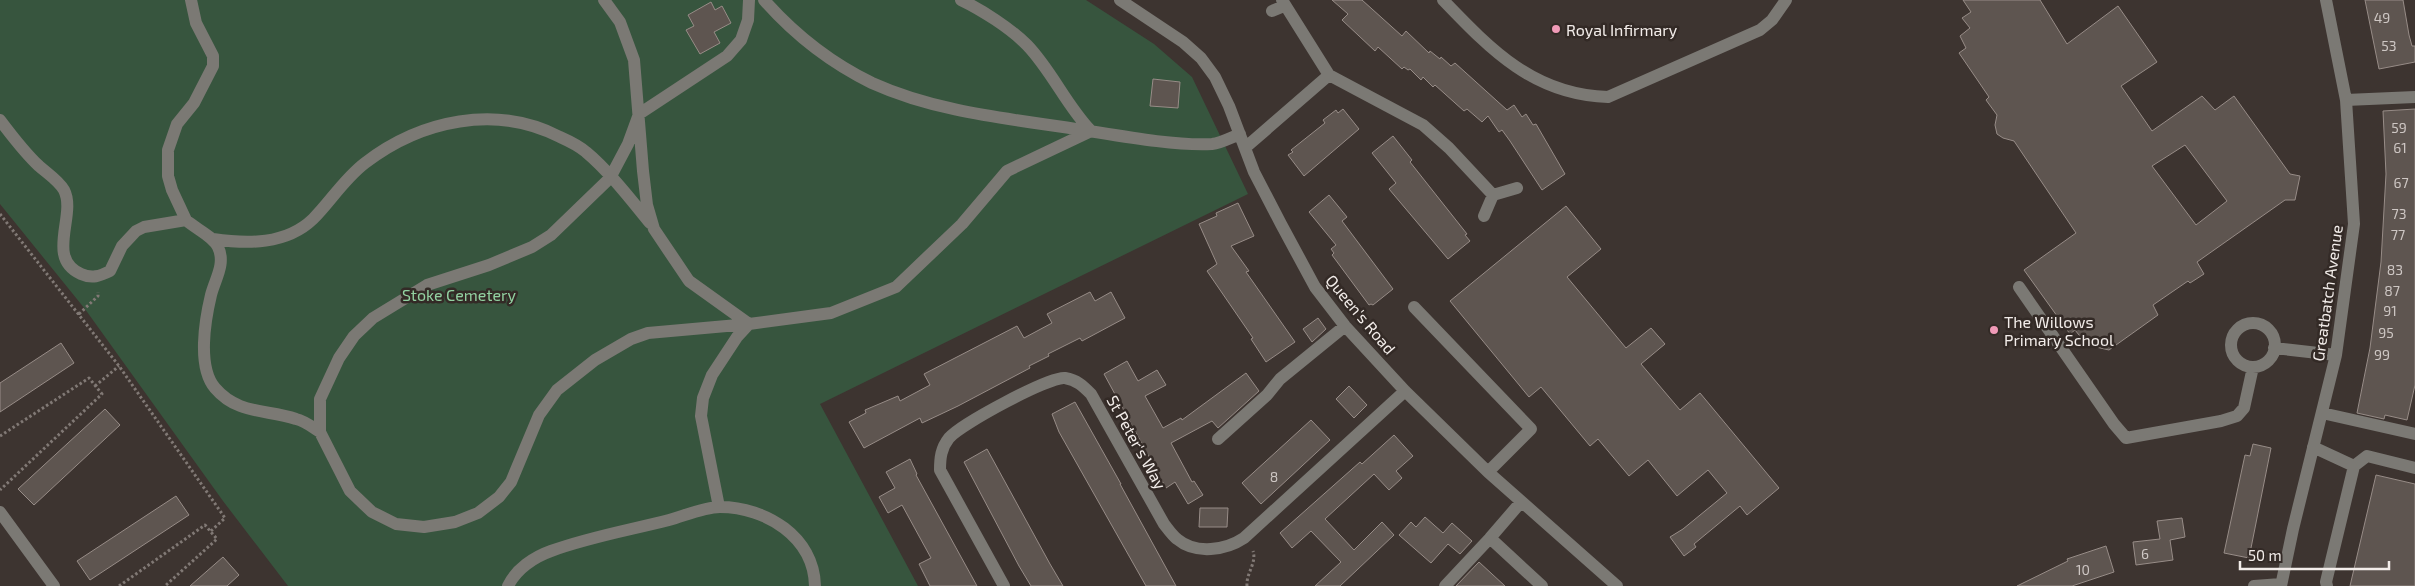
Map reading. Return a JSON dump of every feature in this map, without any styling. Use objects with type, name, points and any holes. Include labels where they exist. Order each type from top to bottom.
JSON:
[{"type":"street","points":[[191,0],[196,23],[213,56],[213,66],[194,103],[177,124],[168,150],[168,176],[172,190],[186,220],[213,240],[221,256],[221,266],[212,293],[204,344],[209,374],[214,388],[234,403],[248,410],[296,418],[320,432]]},
{"type":"street","points":[[749,0],[748,20],[741,40],[727,56],[639,114],[628,144],[610,178],[551,235],[532,247],[490,265],[427,286],[373,318],[354,336],[329,376],[320,399],[320,432],[350,491],[372,512],[396,524],[424,528],[455,522],[478,513],[499,497],[511,482],[540,415],[557,390],[595,360],[631,339],[648,333],[749,324],[831,312],[896,287],[962,224],[1007,171],[1090,131]]},
{"type":"street","points":[[764,0],[782,19],[828,58],[872,82],[918,99],[966,112],[1184,143],[1213,144],[1240,134]]},
{"type":"street","points":[[961,0],[979,8],[1026,44],[1049,73],[1074,113],[1090,131]]},
{"type":"street","name":"Queen's Road","points":[[1120,0],[1183,42],[1201,58],[1215,77],[1246,147],[1254,172],[1311,279],[1345,326],[1406,391],[1488,472],[1617,586]]},
{"type":"street","points":[[1443,0],[1484,43],[1520,71],[1552,87],[1585,97],[1608,97],[1760,30],[1772,20],[1786,0]]},
{"type":"street","name":"Greatbatch Avenue","points":[[2281,585],[2336,355],[2354,224],[2346,100],[2326,0]]},
{"type":"street","points":[[606,2],[620,22],[634,60],[647,205],[654,229]]},
{"type":"street","points":[[1272,10],[1283,3],[1329,75],[1423,125],[1449,148],[1493,195]]},
{"type":"street","points":[[1246,147],[1329,75]]},
{"type":"street","points":[[2346,100],[2415,97]]},
{"type":"street","points":[[213,240],[242,243],[271,240],[292,233],[312,219],[341,184],[366,162],[406,138],[452,122],[478,118],[511,120],[547,130],[586,152],[654,229],[689,281],[749,324]]},
{"type":"street","points":[[0,120],[18,144],[64,191],[68,210],[62,243],[68,261],[78,272],[85,276],[100,276],[110,271],[122,246],[136,231],[144,227],[186,220]]},
{"type":"street","points":[[1493,195],[1517,188]]},
{"type":"street","points":[[1484,216],[1493,195]]},
{"type":"street","points":[[2019,287],[2114,424],[2126,438],[2222,421],[2237,416],[2244,408],[2253,367]]},
{"type":"street","points":[[1414,307],[1531,429],[1488,472]]},
{"type":"street","points":[[2260,321],[2271,333],[2274,348],[2267,361],[2253,367],[2238,361],[2231,348],[2232,340],[2240,328],[2260,321]]},
{"type":"street","points":[[719,506],[701,416],[703,398],[712,376],[736,337],[749,324]]},
{"type":"street","points":[[1218,439],[1266,395],[1280,379],[1345,326]]},
{"type":"street","points":[[2274,348],[2336,355]]},
{"type":"street","name":"St Peter's Way","points":[[1004,586],[940,470],[940,454],[949,438],[961,426],[1048,381],[1064,378],[1080,383],[1091,394],[1164,524],[1177,540],[1194,548],[1210,550],[1232,546],[1244,538],[1406,391]]},
{"type":"street","points":[[2322,413],[2415,434]]},
{"type":"street","points":[[2313,446],[2354,466]]},
{"type":"street","points":[[2327,586],[2326,582],[2354,466],[2367,456],[2415,468]]},
{"type":"street","points":[[1445,586],[1521,502]]},
{"type":"street","points":[[508,586],[522,568],[551,551],[719,506],[752,512],[784,527],[798,539],[809,560],[815,586]]},
{"type":"street","points":[[0,512],[54,586]]},
{"type":"street","points":[[1490,538],[1542,586]]},
{"type":"street","points":[[2254,586],[2281,585]]},
{"type":"path","points":[[0,214],[119,366],[225,518],[211,531]]},
{"type":"path","points":[[79,314],[98,296],[100,276]]},
{"type":"path","points":[[95,386],[119,366]]},
{"type":"path","points":[[0,436],[89,378],[102,394],[0,490]]},
{"type":"path","points":[[119,586],[205,525],[217,539],[165,586]]},
{"type":"path","points":[[1244,538],[1254,554],[1254,562],[1247,579],[1247,586]]},
{"type":"green space","name":"Stoke Cemetery","points":[[0,0],[1086,0],[1154,44],[1192,77],[1248,194],[820,404],[918,586],[288,586],[223,501],[85,309],[0,204]]},
{"type":"building","points":[[1332,0],[1362,0],[1402,36],[1406,31],[1429,53],[1430,51],[1440,59],[1441,57],[1451,66],[1455,63],[1507,110],[1514,105],[1522,117],[1526,114],[1533,125],[1536,124],[1565,174],[1542,190],[1502,130],[1499,132],[1488,116],[1482,122],[1467,109],[1464,111],[1435,85],[1433,87],[1423,77],[1421,80],[1410,69],[1408,70],[1404,67],[1402,69],[1378,47],[1375,51],[1342,20],[1348,14]]},
{"type":"building","points":[[1963,0],[2040,0],[2067,44],[2118,6],[2157,62],[2121,86],[2152,131],[2202,96],[2215,110],[2234,96],[2290,174],[2300,176],[2295,200],[2285,200],[2197,262],[2204,274],[2190,283],[2188,281],[2153,305],[2158,315],[2109,350],[2087,345],[2075,330],[2070,334],[2024,270],[2076,233],[2014,141],[1997,134],[1995,125],[1997,115],[1986,100],[1989,97],[1959,53],[1966,48],[1960,36],[1970,28],[1962,18],[1971,12]],"holes":[[[2185,145],[2227,201],[2196,225],[2152,166]]]},
{"type":"building","points":[[2365,0],[2403,0],[2409,35],[2412,46],[2415,46],[2415,62],[2379,69]]},
{"type":"building","points":[[711,2],[715,10],[722,6],[731,23],[714,32],[720,43],[700,54],[686,30],[694,26],[688,15]]},
{"type":"building","points":[[1153,79],[1180,82],[1178,108],[1150,106]]},
{"type":"building","points":[[1343,109],[1359,129],[1304,176],[1288,155],[1293,152],[1291,150],[1325,123],[1323,120],[1336,110],[1338,113]]},
{"type":"building","points":[[2415,109],[2415,385],[2407,420],[2385,415],[2384,419],[2357,413],[2370,348],[2381,262],[2386,174],[2383,111]]},
{"type":"building","points":[[1393,136],[1412,160],[1410,162],[1467,234],[1465,235],[1470,241],[1448,259],[1389,189],[1396,183],[1372,153]]},
{"type":"building","points":[[1329,195],[1347,217],[1342,221],[1393,289],[1373,305],[1369,305],[1332,255],[1334,253],[1331,249],[1336,245],[1309,212]]},
{"type":"building","points":[[1238,203],[1254,236],[1231,246],[1249,271],[1246,272],[1295,342],[1266,362],[1251,339],[1253,338],[1207,271],[1217,264],[1199,224],[1217,216],[1216,213]]},
{"type":"building","points":[[1566,206],[1601,249],[1567,277],[1626,348],[1651,328],[1665,344],[1641,364],[1680,410],[1700,393],[1779,488],[1747,515],[1740,506],[1694,544],[1696,547],[1684,556],[1670,537],[1683,529],[1727,493],[1708,470],[1677,496],[1648,460],[1629,476],[1598,439],[1590,446],[1541,387],[1529,397],[1450,301]]},
{"type":"building","points":[[1090,292],[1095,301],[1111,292],[1125,318],[1082,341],[1080,338],[1048,354],[1049,356],[1029,366],[1030,368],[958,406],[922,423],[920,418],[864,448],[849,422],[866,413],[865,410],[898,396],[900,401],[930,385],[924,374],[1017,326],[1024,338],[1052,323],[1047,314]]},
{"type":"building","points":[[1318,318],[1326,329],[1312,342],[1303,329]]},
{"type":"building","points":[[61,343],[74,363],[0,412],[0,383]]},
{"type":"building","points":[[1127,361],[1138,381],[1157,370],[1166,385],[1145,396],[1163,428],[1181,418],[1182,420],[1246,373],[1259,391],[1218,428],[1212,421],[1171,443],[1192,482],[1194,481],[1203,495],[1188,504],[1175,482],[1166,488],[1104,374]]},
{"type":"building","points":[[1349,386],[1367,405],[1354,418],[1336,399]]},
{"type":"building","points":[[1075,402],[1176,586],[1146,586],[1059,432],[1052,414]]},
{"type":"building","points":[[105,409],[120,425],[34,505],[18,489]]},
{"type":"building","points":[[1311,420],[1330,440],[1261,504],[1242,483]]},
{"type":"building","points":[[1394,435],[1413,456],[1396,471],[1402,478],[1389,490],[1374,474],[1325,519],[1354,550],[1382,522],[1394,535],[1340,586],[1315,586],[1341,562],[1311,531],[1292,548],[1280,533],[1360,462],[1362,464]]},
{"type":"building","points":[[2253,444],[2271,448],[2249,558],[2224,553],[2245,455],[2250,456]]},
{"type":"building","points":[[987,449],[1063,586],[1031,586],[1019,566],[964,462]]},
{"type":"building","points":[[910,459],[916,475],[977,586],[930,586],[919,564],[931,558],[902,505],[888,513],[879,497],[895,488],[886,472]]},
{"type":"building","points":[[2376,475],[2415,484],[2415,586],[2350,586]]},
{"type":"building","points":[[176,496],[189,515],[90,580],[77,561]]},
{"type":"building","points":[[1200,508],[1228,508],[1227,527],[1199,527]]},
{"type":"building","points":[[1425,517],[1443,533],[1452,523],[1472,541],[1460,554],[1448,544],[1431,563],[1399,535],[1411,522],[1416,527]]},
{"type":"building","points":[[2182,518],[2185,537],[2170,540],[2173,560],[2136,565],[2133,542],[2160,539],[2157,521]]},
{"type":"building","points":[[2106,546],[2114,572],[2072,586],[2017,586],[2068,561],[2067,559]]},
{"type":"building","points":[[223,557],[239,575],[227,586],[190,586]]},
{"type":"building","points":[[1479,562],[1505,586],[1456,586]]},
{"type":"place","name":"Royal Infirmary","points":[[1556,29]]},
{"type":"place","name":"The Willows Primary School","points":[[1994,330]]}]
